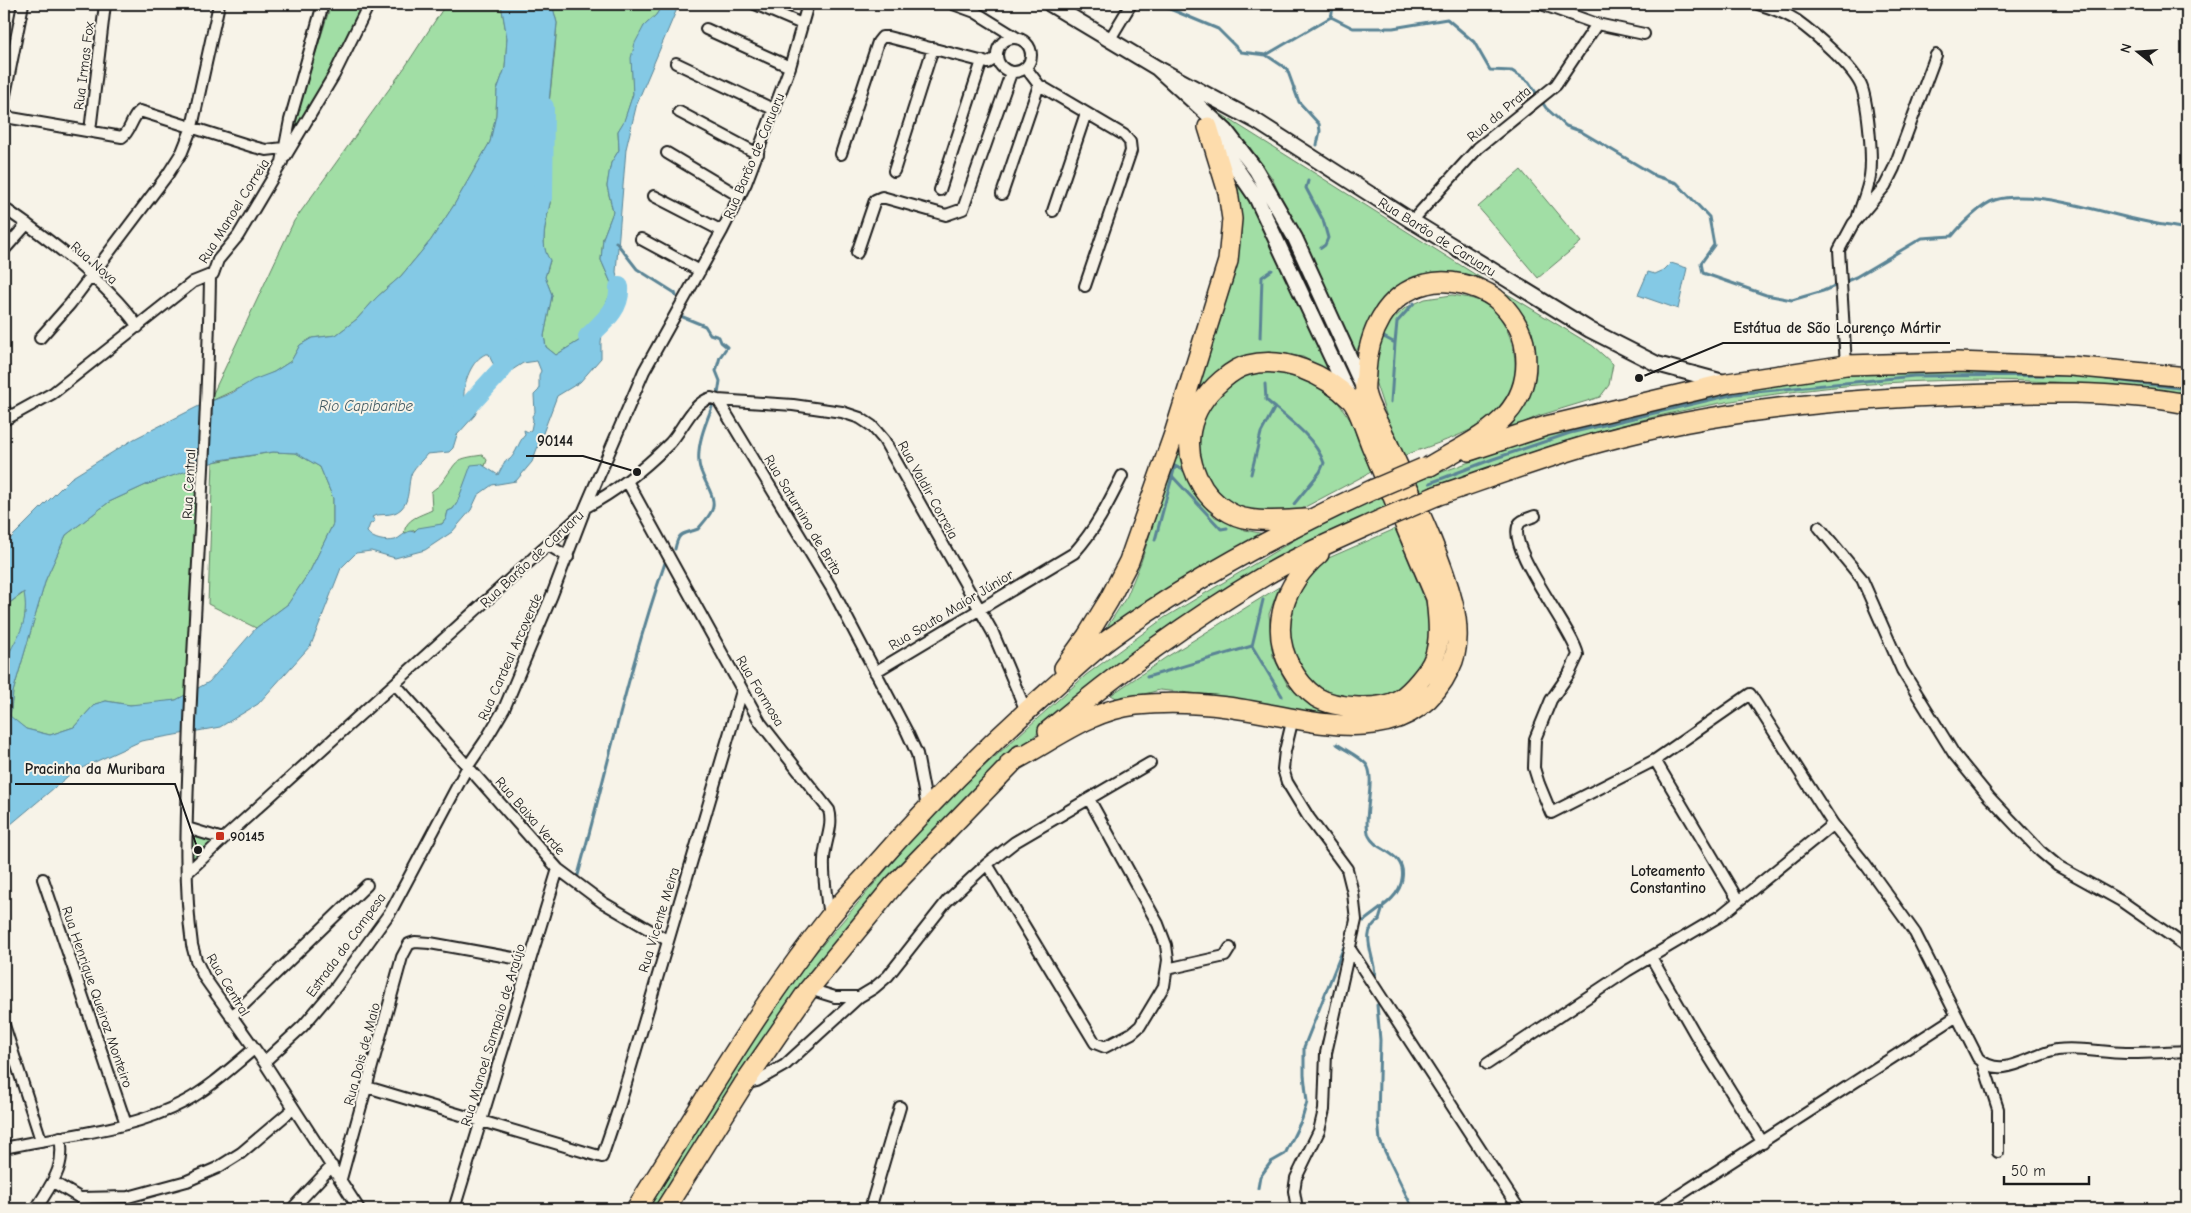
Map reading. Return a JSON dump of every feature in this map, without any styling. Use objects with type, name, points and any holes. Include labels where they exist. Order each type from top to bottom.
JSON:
[{"type":"highway","points":[[1044,696],[1110,600],[1128,561],[1174,434],[1228,261],[1232,219],[1228,192],[1208,127]]},
{"type":"highway","points":[[1337,539],[1304,567],[1293,584],[1283,607],[1280,631],[1284,655],[1297,679],[1316,697],[1334,704],[1357,708],[1380,705],[1400,699],[1416,684],[1434,659],[1439,631],[1436,598],[1358,397],[1374,329],[1382,314],[1395,300],[1409,291],[1426,284],[1460,283],[1481,290],[1494,298],[1509,312],[1519,328],[1525,344],[1527,362],[1524,381],[1519,398],[1511,411],[1490,430],[1426,467]]},
{"type":"highway","points":[[1010,763],[1078,724],[1105,713],[1132,706],[1172,703],[1226,706],[1354,727],[1379,724],[1401,717],[1419,708],[1439,688],[1451,666],[1456,651],[1453,604],[1425,529],[1358,397],[1298,367],[1276,362],[1247,365],[1231,373],[1212,389],[1200,404],[1191,427],[1191,450],[1195,474],[1210,498],[1226,510],[1247,519],[1307,520]]},
{"type":"highway","points":[[636,1209],[784,980],[829,918],[927,807],[1026,711],[1110,638],[1180,591],[1307,520],[1426,467],[1546,426],[1728,383],[1846,366],[1957,362],[2071,366],[2187,378]]},
{"type":"highway","points":[[665,1209],[742,1085],[809,989],[894,885],[1010,763],[1059,721],[1133,664],[1220,604],[1262,578],[1337,539],[1436,496],[1599,442],[1671,426],[1760,410],[1873,398],[2033,392],[2155,398],[2187,404]]},
{"type":"street","points":[[4,100],[23,4]]},
{"type":"street","name":"Rua Irmas Fox","points":[[90,132],[105,4]]},
{"type":"street","points":[[40,338],[70,304],[168,174],[182,152],[192,126],[219,4]]},
{"type":"street","name":"Rua Manoel Correia","points":[[5,416],[52,393],[138,328],[194,282],[213,274],[220,257],[238,236],[282,162],[284,148],[323,4]]},
{"type":"street","points":[[282,162],[334,76],[368,4]]},
{"type":"street","points":[[755,4],[802,24]]},
{"type":"street","name":"Rua Barão de Caruaru","points":[[187,873],[223,838],[548,546],[585,510],[644,371],[722,231],[758,154],[790,67],[808,4]]},
{"type":"street","points":[[953,4],[975,12],[1026,43],[1031,53],[1029,64],[1021,71],[1010,73],[1001,68],[996,58],[996,52],[1001,43],[1017,38]]},
{"type":"street","name":"Rua Barão de Caruaru","points":[[1050,4],[1157,68],[1256,121],[1412,222],[1574,320],[1658,364],[1728,383]]},
{"type":"street","points":[[1110,39],[1131,4]]},
{"type":"street","points":[[1541,4],[1597,24],[1644,34]]},
{"type":"street","points":[[1758,4],[1777,10],[1796,20],[1824,43],[1854,73],[1862,88],[1871,162],[1870,176],[1857,219]]},
{"type":"street","points":[[991,22],[1001,43]]},
{"type":"street","name":"Rua da Prata","points":[[1412,222],[1478,148],[1556,85],[1570,67],[1597,24]]},
{"type":"street","points":[[706,28],[790,67]]},
{"type":"street","points":[[841,154],[878,42],[882,37],[982,61],[988,62],[996,58]]},
{"type":"street","points":[[894,171],[933,48]]},
{"type":"street","points":[[1137,55],[1208,127],[1256,197],[1358,397]]},
{"type":"street","points":[[1846,366],[1839,276],[1839,250],[1857,219],[1885,186],[1894,168],[1936,55]]},
{"type":"street","points":[[940,190],[982,61]]},
{"type":"street","points":[[676,63],[774,110]]},
{"type":"street","points":[[1026,68],[1039,85],[1124,135],[1130,142],[1131,151],[1085,286]]},
{"type":"street","name":"Rua Barão de Caruaru","points":[[1157,68],[1226,130],[1256,170],[1295,238],[1358,397]]},
{"type":"street","points":[[857,253],[875,200],[882,197],[946,215],[963,209],[1010,73]]},
{"type":"street","points":[[1002,194],[1039,85]]},
{"type":"street","points":[[4,113],[11,118],[118,137],[125,136],[137,112],[144,112],[192,126],[254,148],[266,150],[284,148]]},
{"type":"street","points":[[679,112],[758,154]]},
{"type":"street","points":[[1053,211],[1086,113]]},
{"type":"street","points":[[668,153],[739,196]]},
{"type":"street","points":[[654,196],[722,231]]},
{"type":"street","name":"Rua Nova","points":[[4,208],[27,224],[90,275],[126,310],[138,328]]},
{"type":"street","points":[[4,250],[27,224]]},
{"type":"street","points":[[641,239],[700,271]]},
{"type":"street","name":"Rua Central","points":[[210,276],[209,376],[191,693],[187,828],[190,929],[196,960],[204,977],[230,1017],[264,1062],[359,1209]]},
{"type":"street","points":[[585,510],[608,496],[627,481],[671,442],[702,402],[711,398],[718,400]]},
{"type":"street","name":"Rua Valdir Correia","points":[[718,400],[793,404],[842,412],[860,418],[872,426],[884,440],[1004,656],[1026,711]]},
{"type":"street","name":"Rua Saturnino de Brito","points":[[718,400],[832,589],[907,732],[917,754],[927,807]]},
{"type":"street","name":"Rua Souto Maior Júnior","points":[[875,672],[1074,553],[1088,537],[1122,476]]},
{"type":"street","name":"Rua Formosa","points":[[627,481],[760,722],[829,810],[831,824],[825,848],[824,862],[829,918]]},
{"type":"street","name":"Rua Cardeal Arcoverde","points":[[433,831],[468,766],[504,709],[568,557],[585,510]]},
{"type":"street","points":[[1536,516],[1518,524],[1517,534],[1523,552],[1541,590],[1572,639],[1578,655],[1569,674],[1551,700],[1535,740],[1534,768],[1538,784],[1551,813],[1655,760],[1750,694],[1833,824],[1866,865],[1915,933],[1978,1058],[1983,1063],[1994,1068],[2006,1067],[2057,1050],[2125,1053],[2187,1051]]},
{"type":"street","points":[[1819,527],[1862,579],[1902,670],[1954,754],[1989,797],[2040,851],[2058,866],[2121,901],[2187,946]]},
{"type":"street","points":[[548,546],[568,557]]},
{"type":"street","name":"Rua Baixa Verde","points":[[395,684],[558,869],[602,902],[667,940]]},
{"type":"street","name":"Rua Vicente Meira","points":[[482,1120],[602,1157],[619,1107],[742,691]]},
{"type":"street","points":[[1293,718],[1285,751],[1283,769],[1287,782],[1346,870],[1353,893],[1356,920],[1326,1053],[1324,1110],[1319,1131],[1296,1178],[1294,1200],[1297,1209]]},
{"type":"street","points":[[1655,760],[1738,900]]},
{"type":"street","points":[[742,1085],[757,1081],[785,1064],[859,997],[874,988],[888,976],[947,902],[987,864],[1015,842],[1150,763]]},
{"type":"street","points":[[987,864],[1080,1021],[1099,1046],[1111,1045],[1140,1026],[1164,986],[1167,969],[1166,945],[1158,924],[1089,799]]},
{"type":"street","points":[[1487,1064],[1651,957],[1720,916],[1833,824]]},
{"type":"street","points":[[187,828],[223,838]]},
{"type":"street","name":"Estrada do Compesa","points":[[264,1062],[303,1026],[336,987],[391,910],[433,831]]},
{"type":"street","name":"Rua Manoel Sampaio de Araújo","points":[[454,1209],[558,869]]},
{"type":"street","name":"Rua Henrique Queiroz Monteiro","points":[[43,879],[126,1124]]},
{"type":"street","points":[[230,1017],[367,885]]},
{"type":"street","name":"Rua Dois de Maio","points":[[341,1179],[402,957],[409,944],[415,942],[530,961]]},
{"type":"street","points":[[1167,969],[1225,956],[1230,948]]},
{"type":"street","points":[[1350,949],[1519,1209]]},
{"type":"street","points":[[1651,957],[1763,1142]]},
{"type":"street","points":[[809,989],[835,997],[859,997]]},
{"type":"street","points":[[1658,1209],[1957,1016]]},
{"type":"street","points":[[4,1025],[41,1140]]},
{"type":"street","points":[[4,1148],[126,1124],[156,1115],[184,1102],[212,1084],[254,1049]]},
{"type":"street","points":[[1983,1063],[1998,1109],[1998,1152]]},
{"type":"street","points":[[367,1087],[482,1120]]},
{"type":"street","points":[[870,1209],[900,1107]]},
{"type":"street","points":[[80,1198],[128,1197],[187,1181],[217,1168],[241,1153],[294,1109]]},
{"type":"street","points":[[36,1209],[53,1182],[63,1155],[60,1136]]},
{"type":"street","points":[[292,1209],[332,1166]]},
{"type":"street","points":[[53,1182],[80,1198],[88,1209]]},
{"type":"green space","points":[[331,4],[366,4],[335,70],[293,136],[296,117]]},
{"type":"green space","points":[[446,4],[501,4],[507,38],[505,68],[497,90],[496,115],[490,142],[454,205],[431,240],[401,276],[377,297],[357,319],[336,335],[312,338],[300,345],[291,361],[274,372],[209,402],[294,221],[405,67]]},
{"type":"green space","points":[[552,4],[663,4],[656,15],[644,26],[632,70],[633,94],[624,122],[618,131],[619,150],[611,163],[607,186],[613,212],[603,238],[601,260],[611,283],[610,295],[597,323],[582,339],[556,355],[546,347],[544,336],[552,295],[545,277],[550,261],[544,244],[544,234],[552,194],[552,183],[547,167],[539,169],[538,146],[546,131],[555,49],[557,23]]},
{"type":"green space","points":[[1216,111],[1476,275],[1593,346],[1613,364],[1609,385],[1600,397],[1538,416],[1508,430],[1531,393],[1535,378],[1536,364],[1526,336],[1504,300],[1424,281],[1365,334],[1354,356],[1272,178],[1249,146]]},
{"type":"green space","points":[[1230,166],[1269,239],[1331,373],[1303,357],[1269,352],[1233,361],[1194,404],[1195,492],[1215,517],[1245,530],[1269,535],[1098,641],[1127,596],[1141,562],[1234,276],[1241,235],[1239,193]]},
{"type":"green space","points":[[1521,170],[1581,242],[1538,278],[1478,207]]},
{"type":"green space","points":[[1452,295],[1483,302],[1500,318],[1512,343],[1515,358],[1513,387],[1509,399],[1492,418],[1454,437],[1400,457],[1372,372],[1378,344],[1391,321],[1405,308],[1425,299]]},
{"type":"green space","points":[[1264,368],[1290,371],[1333,395],[1351,421],[1371,472],[1290,515],[1265,516],[1226,505],[1204,476],[1196,443],[1204,412],[1237,377]]},
{"type":"green space","points":[[1989,369],[2187,384],[2187,394],[2037,381],[1962,380],[1812,389],[1737,400],[1663,415],[1590,434],[1523,455],[1414,496],[1409,484],[1541,436],[1676,400],[1834,375]]},
{"type":"green space","points":[[273,452],[296,453],[320,467],[333,498],[333,524],[310,571],[288,604],[256,628],[208,604],[213,462]]},
{"type":"green space","points":[[483,455],[487,460],[485,466],[481,464],[470,470],[457,503],[453,509],[448,511],[446,519],[442,524],[404,533],[405,528],[411,521],[432,510],[431,492],[442,483],[458,461]]},
{"type":"green space","points":[[198,467],[186,695],[176,700],[151,704],[130,705],[106,701],[95,704],[74,727],[50,735],[26,729],[10,717],[13,692],[46,579],[66,535],[109,502],[148,484]]},
{"type":"green space","points":[[1380,492],[1391,509],[1078,697],[1004,763],[925,840],[660,1209],[646,1209],[754,1039],[807,963],[941,805],[1086,675],[1164,618],[1341,512]]},
{"type":"green space","points":[[1395,529],[1428,607],[1430,644],[1419,672],[1391,695],[1358,704],[1310,687],[1283,637],[1283,626],[1308,567]]},
{"type":"green space","points":[[1279,587],[1269,614],[1273,656],[1287,684],[1311,706],[1343,720],[1210,695],[1160,690],[1120,700],[1111,695],[1165,658]]},
{"type":"green space","points":[[25,592],[23,626],[4,670],[4,607]]},
{"type":"green space","points":[[193,834],[214,842],[192,859]]},
{"type":"water","name":"Rio Capibaribe","points":[[501,4],[552,4],[557,23],[546,131],[538,146],[539,169],[547,166],[552,183],[544,243],[550,260],[545,277],[552,295],[544,336],[546,347],[556,355],[582,339],[597,323],[610,295],[611,283],[601,260],[603,238],[613,212],[607,186],[611,163],[619,150],[618,131],[624,121],[633,94],[631,58],[635,43],[644,26],[656,15],[663,4],[679,4],[637,103],[626,149],[616,272],[621,291],[615,309],[604,321],[601,358],[580,382],[557,396],[532,462],[516,481],[492,485],[478,495],[471,510],[452,532],[425,550],[395,558],[371,551],[356,553],[341,568],[311,645],[258,704],[220,727],[141,741],[73,772],[4,830],[4,670],[25,617],[25,606],[24,592],[4,607],[4,545],[71,478],[134,439],[199,406],[232,393],[253,380],[274,372],[291,361],[300,345],[312,338],[336,335],[357,319],[377,297],[401,276],[431,240],[454,205],[490,142],[496,115],[497,90],[505,68],[507,38]],"holes":[[[486,354],[489,354],[492,361],[501,370],[509,372],[523,363],[537,361],[541,371],[539,375],[539,390],[534,395],[535,412],[532,416],[531,430],[528,432],[524,430],[525,435],[516,451],[509,460],[505,461],[498,475],[481,464],[471,465],[457,503],[453,509],[448,511],[446,519],[442,524],[418,528],[414,532],[410,531],[395,540],[376,539],[367,532],[370,524],[375,521],[372,517],[390,514],[401,509],[408,496],[411,476],[415,467],[427,454],[449,452],[453,448],[457,435],[475,415],[484,395],[481,397],[476,393],[469,400],[464,397],[465,385],[473,366]],[[273,452],[296,453],[320,467],[333,498],[333,524],[310,571],[288,604],[256,628],[209,682],[176,700],[130,705],[106,701],[95,704],[74,727],[50,735],[26,729],[10,716],[13,692],[46,579],[66,535],[109,502],[148,484],[220,460]]]},
{"type":"water","points":[[1671,263],[1687,268],[1678,309],[1638,295],[1648,272],[1655,274],[1664,270]]},
{"type":"waterway","points":[[1158,4],[1218,29],[1241,52],[1266,55],[1331,17],[1353,28],[1393,28],[1447,19],[1474,42],[1490,70],[1512,71],[1529,82],[1546,108],[1566,126],[1580,131],[1656,176],[1677,183],[1709,217],[1714,245],[1701,263],[1703,273],[1766,295],[1792,300],[1823,291],[1856,277],[1922,238],[1952,236],[1984,205],[1995,200],[2011,197],[2047,199],[2187,229]]},
{"type":"waterway","points":[[1331,17],[1334,4]]},
{"type":"waterway","points":[[1266,55],[1287,69],[1299,102],[1319,124],[1320,131],[1317,145]]},
{"type":"waterway","name":"Rio Capibaribe","points":[[543,195],[544,107]]},
{"type":"waterway","points":[[1308,181],[1306,188],[1323,220],[1328,238],[1325,245],[1321,248]]},
{"type":"waterway","points":[[616,242],[637,269],[675,293],[676,296]]},
{"type":"waterway","points":[[1260,338],[1262,277],[1272,270]]},
{"type":"waterway","points":[[588,337],[614,309],[619,295],[619,287]]},
{"type":"waterway","points":[[1395,343],[1397,322],[1414,303]]},
{"type":"waterway","points":[[683,317],[705,326],[710,334],[719,337],[721,342],[727,347],[720,357],[716,371],[720,381],[718,394]]},
{"type":"waterway","points":[[1382,336],[1395,343],[1391,402]]},
{"type":"waterway","name":"Rio Capibaribe","points":[[461,414],[502,369],[513,347]]},
{"type":"waterway","points":[[1430,483],[1570,433],[1735,394],[1914,376],[2075,375]]},
{"type":"waterway","points":[[2106,379],[2187,389]]},
{"type":"waterway","points":[[1265,384],[1266,400],[1307,436],[1324,463],[1320,472],[1294,504]]},
{"type":"waterway","points":[[675,549],[680,536],[698,529],[708,518],[712,510],[713,499],[702,475],[699,463],[702,435],[712,407]]},
{"type":"waterway","points":[[1251,474],[1261,433],[1275,407]]},
{"type":"waterway","points":[[1155,540],[1175,466],[1185,471]]},
{"type":"waterway","points":[[1173,477],[1221,529],[1227,528]]},
{"type":"waterway","points":[[578,875],[630,677],[666,560]]},
{"type":"waterway","points":[[1263,600],[1252,646],[1282,696]]},
{"type":"waterway","points":[[1147,677],[1252,646]]},
{"type":"waterway","points":[[1337,744],[1360,758],[1366,764],[1370,778],[1367,819],[1369,836],[1378,846],[1396,858],[1402,870],[1400,886],[1393,898],[1364,921]]},
{"type":"waterway","points":[[1375,974],[1369,937],[1373,925],[1379,920],[1384,904]]},
{"type":"waterway","points":[[1258,1188],[1260,1177],[1271,1162],[1285,1154],[1302,1119],[1307,1102],[1304,1075],[1304,1047],[1349,934]]},
{"type":"waterway","points":[[1377,1005],[1380,1040],[1378,1119],[1380,1141],[1413,1209]]},
{"type":"place","name":"Estátua de São Lourenço Mártir","points":[[1639,378]]},
{"type":"place","name":"90144","points":[[637,472]]},
{"type":"place","name":"90145","points":[[220,836]]},
{"type":"place","name":"Pracinha da Muribara","points":[[198,850]]},
{"type":"district","name":"Loteamento Constantino","points":[[1668,880]]}]
